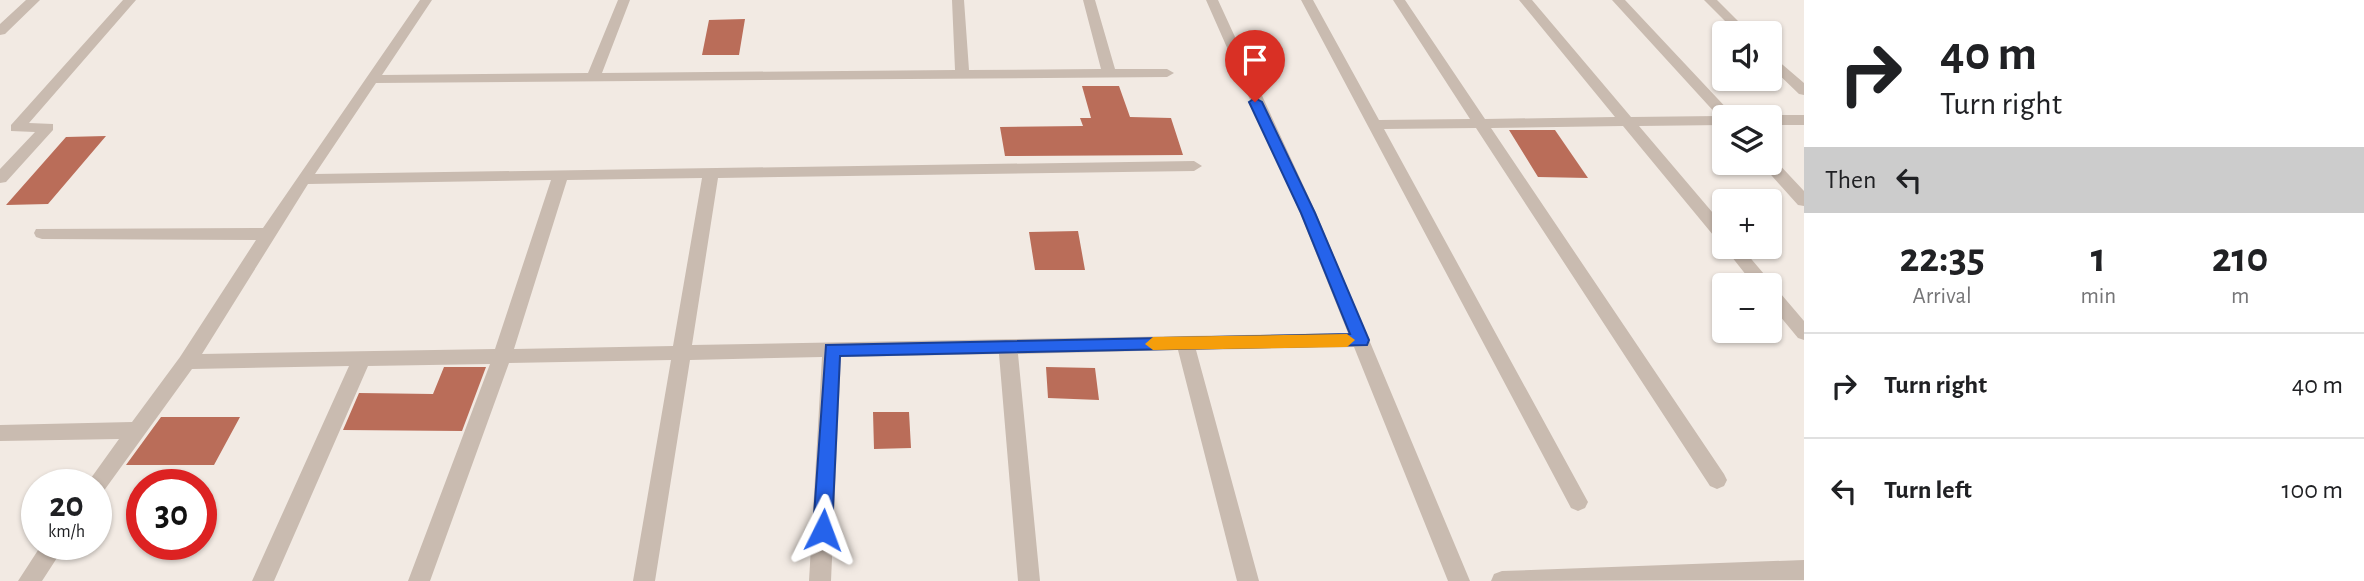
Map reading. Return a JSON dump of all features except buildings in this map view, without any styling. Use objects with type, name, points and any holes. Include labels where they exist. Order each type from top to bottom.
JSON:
[{"type":"street","points":[[0,31],[34,0]]},
{"type":"street","points":[[0,178],[48,127],[16,128],[130,0]]},
{"type":"street","points":[[108,469],[187,362],[303,179],[426,0]]},
{"type":"street","points":[[593,77],[624,0]]},
{"type":"street","points":[[958,0],[962,74]]},
{"type":"street","points":[[1089,0],[1109,73]]},
{"type":"street","points":[[1212,0],[1308,213],[1459,581]]},
{"type":"street","points":[[1307,0],[1578,502]]},
{"type":"street","points":[[1399,0],[1717,480]]},
{"type":"street","points":[[1525,0],[1712,223]]},
{"type":"street","points":[[1618,0],[1713,105]]},
{"type":"street","points":[[1710,0],[1732,21]]},
{"type":"street","points":[[1782,70],[1804,91]]},
{"type":"street","points":[[372,79],[1167,73]]},
{"type":"street","points":[[1375,125],[1712,118]]},
{"type":"street","points":[[1782,120],[1804,120]]},
{"type":"street","points":[[303,179],[1194,166]]},
{"type":"street","points":[[644,581],[710,173]]},
{"type":"street","points":[[1780,175],[1804,201]]},
{"type":"street","points":[[419,581],[502,356],[561,176]]},
{"type":"street","points":[[42,233],[268,234]]},
{"type":"street","points":[[1742,259],[1754,273]]},
{"type":"street","points":[[1782,307],[1804,333]]},
{"type":"street","points":[[187,362],[1361,340]]},
{"type":"street","points":[[1185,343],[1248,581]]},
{"type":"street","points":[[1008,347],[1029,581]]},
{"type":"street","points":[[820,581],[832,350]]},
{"type":"street","points":[[263,581],[362,359]]},
{"type":"street","points":[[0,433],[136,430]]},
{"type":"street","points":[[29,581],[44,560]]},
{"type":"street","points":[[1502,581],[1752,577],[1804,570]]},
{"type":"slow traffic","points":[[1153,344],[1347,340]]},
{"type":"route","points":[[823,530],[832,350],[1361,340],[1308,213],[1255,102]]}]
